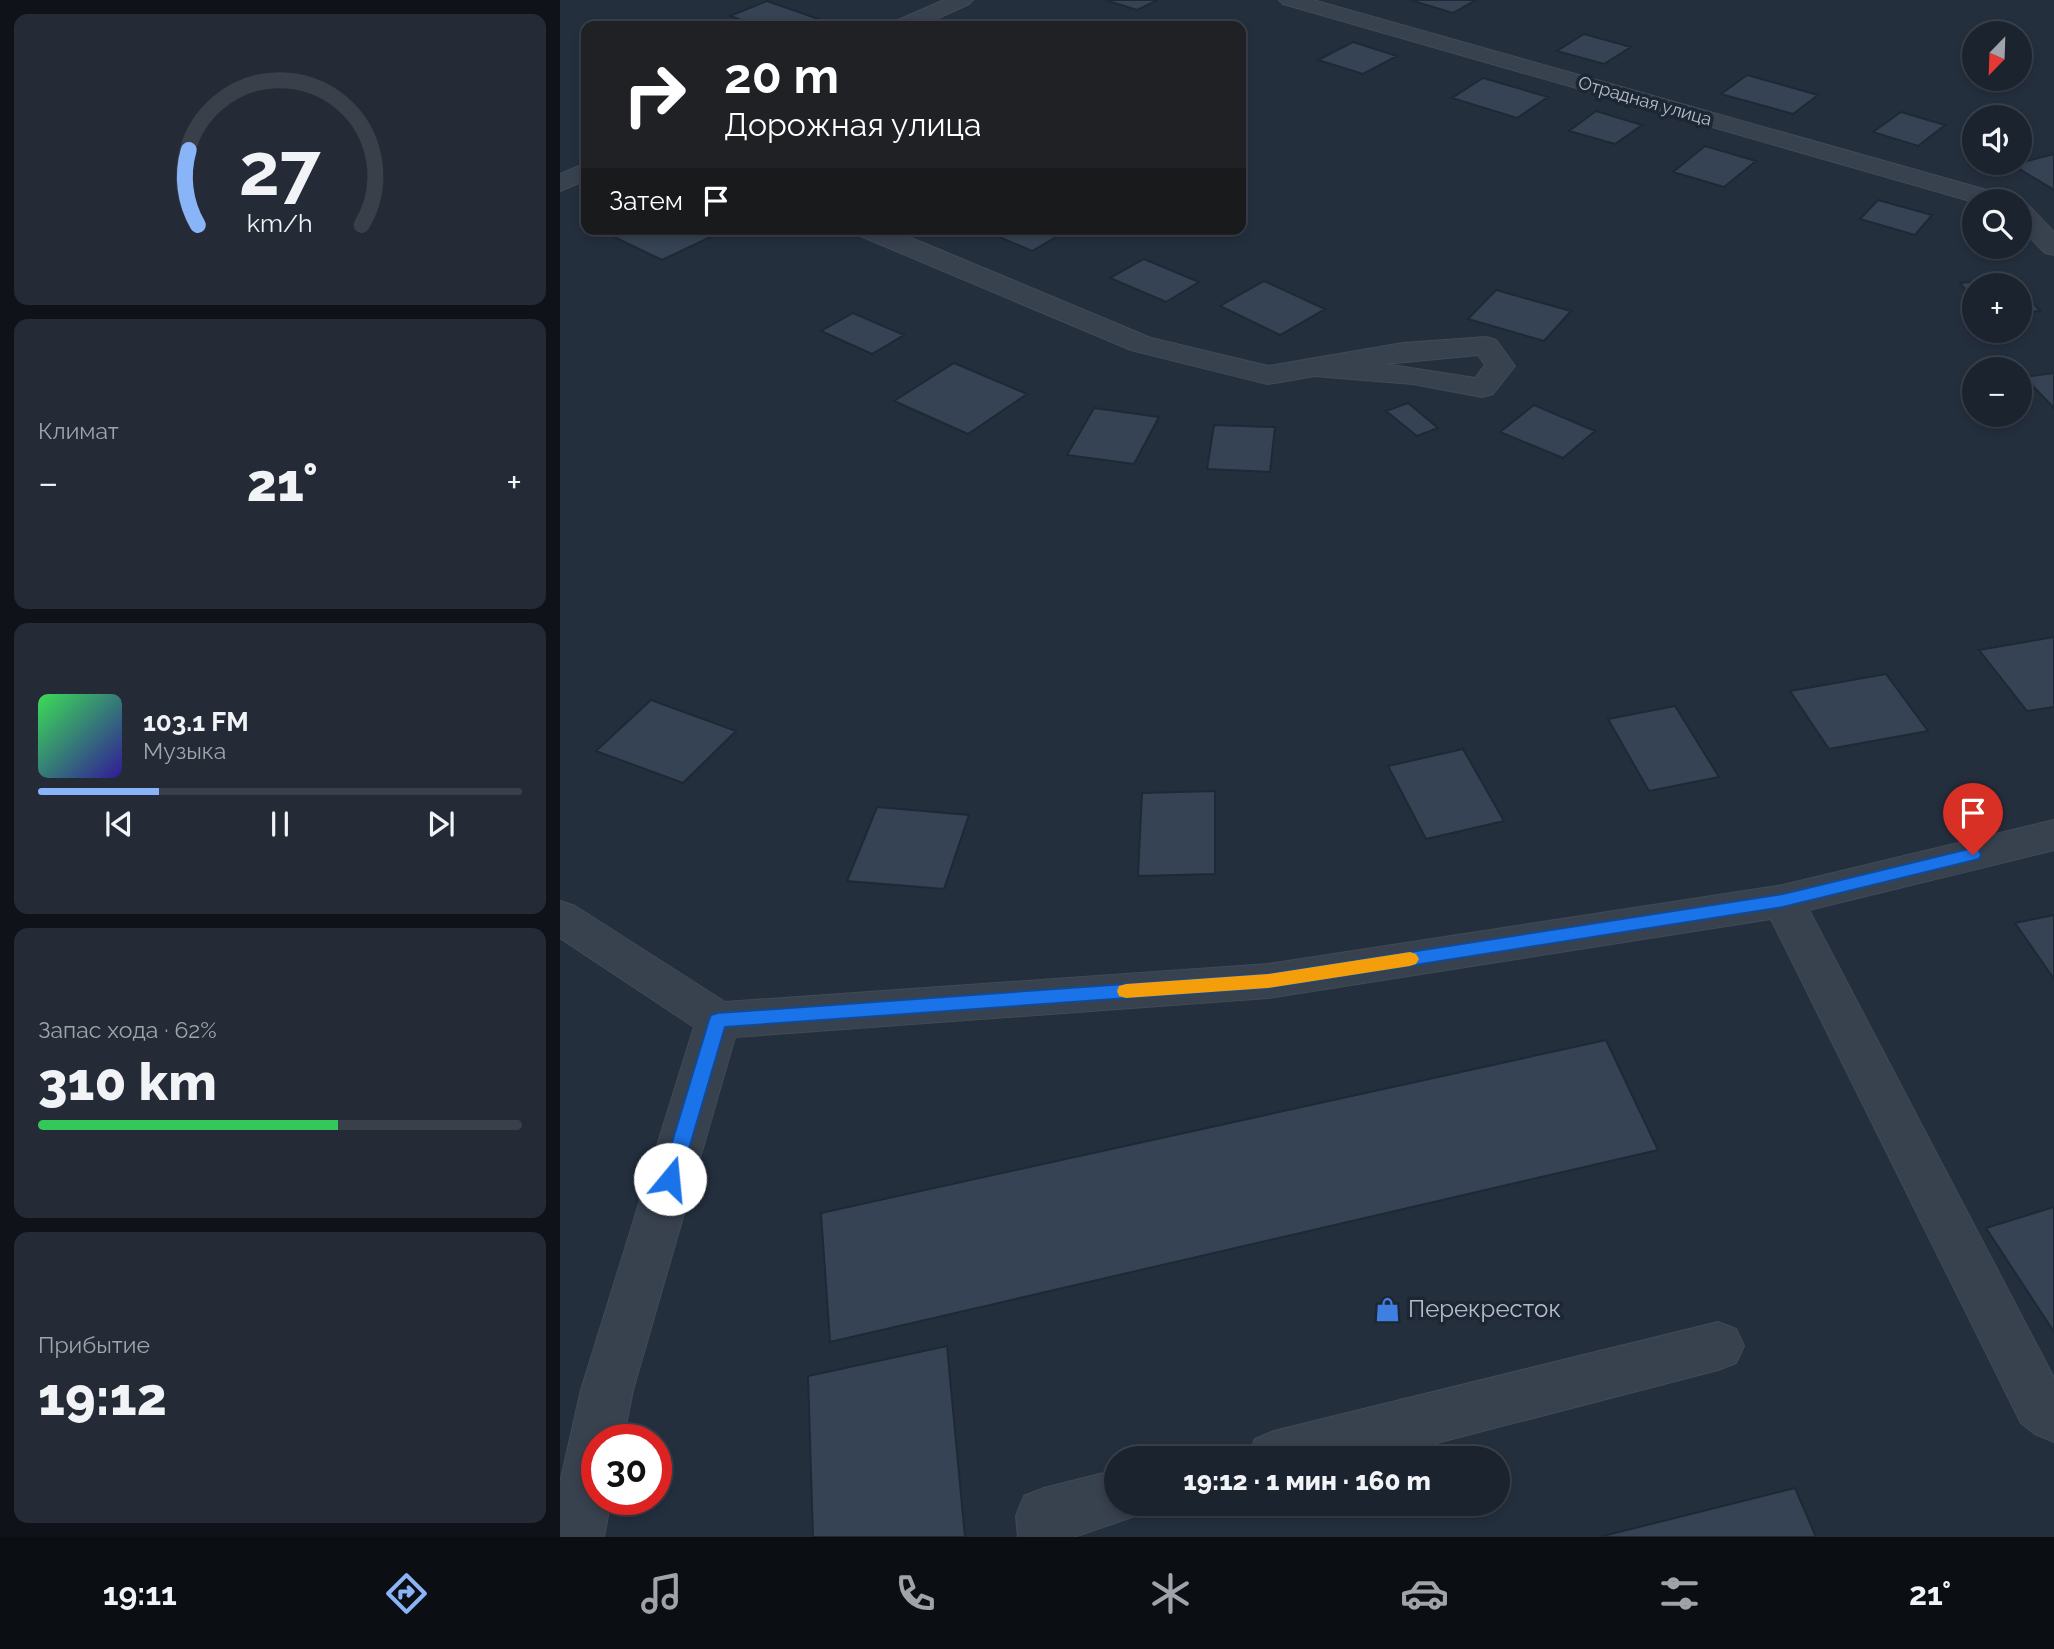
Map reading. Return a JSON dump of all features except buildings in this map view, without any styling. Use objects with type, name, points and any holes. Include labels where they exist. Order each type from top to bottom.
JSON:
[{"type":"street","points":[[915,21],[962,0]]},
{"type":"street","name":"Отрадная улица","points":[[1290,0],[1962,191]]},
{"type":"street","points":[[560,183],[581,173]]},
{"type":"street","points":[[2032,224],[2054,247]]},
{"type":"street","points":[[881,235],[1141,344],[1268,375],[1403,352],[1486,346],[1500,366],[1482,388],[1413,375],[1315,367]]},
{"type":"street","points":[[560,917],[718,1020],[1268,981],[1783,901],[2054,835]]},
{"type":"street","points":[[1783,901],[2040,1405],[2054,1416]]},
{"type":"street","points":[[576,1537],[607,1390],[718,1020]]},
{"type":"street","points":[[1322,1446],[1718,1346]]},
{"type":"street","points":[[1046,1537],[1044,1516],[1104,1500]]},
{"type":"slow traffic","points":[[1126,991],[1268,981],[1410,959]]},
{"type":"place","name":"Перекресток","points":[[1388,1309]]},
{"type":"route","points":[[670,1179],[718,1020],[1268,981],[1783,901],[1973,855]]}]
